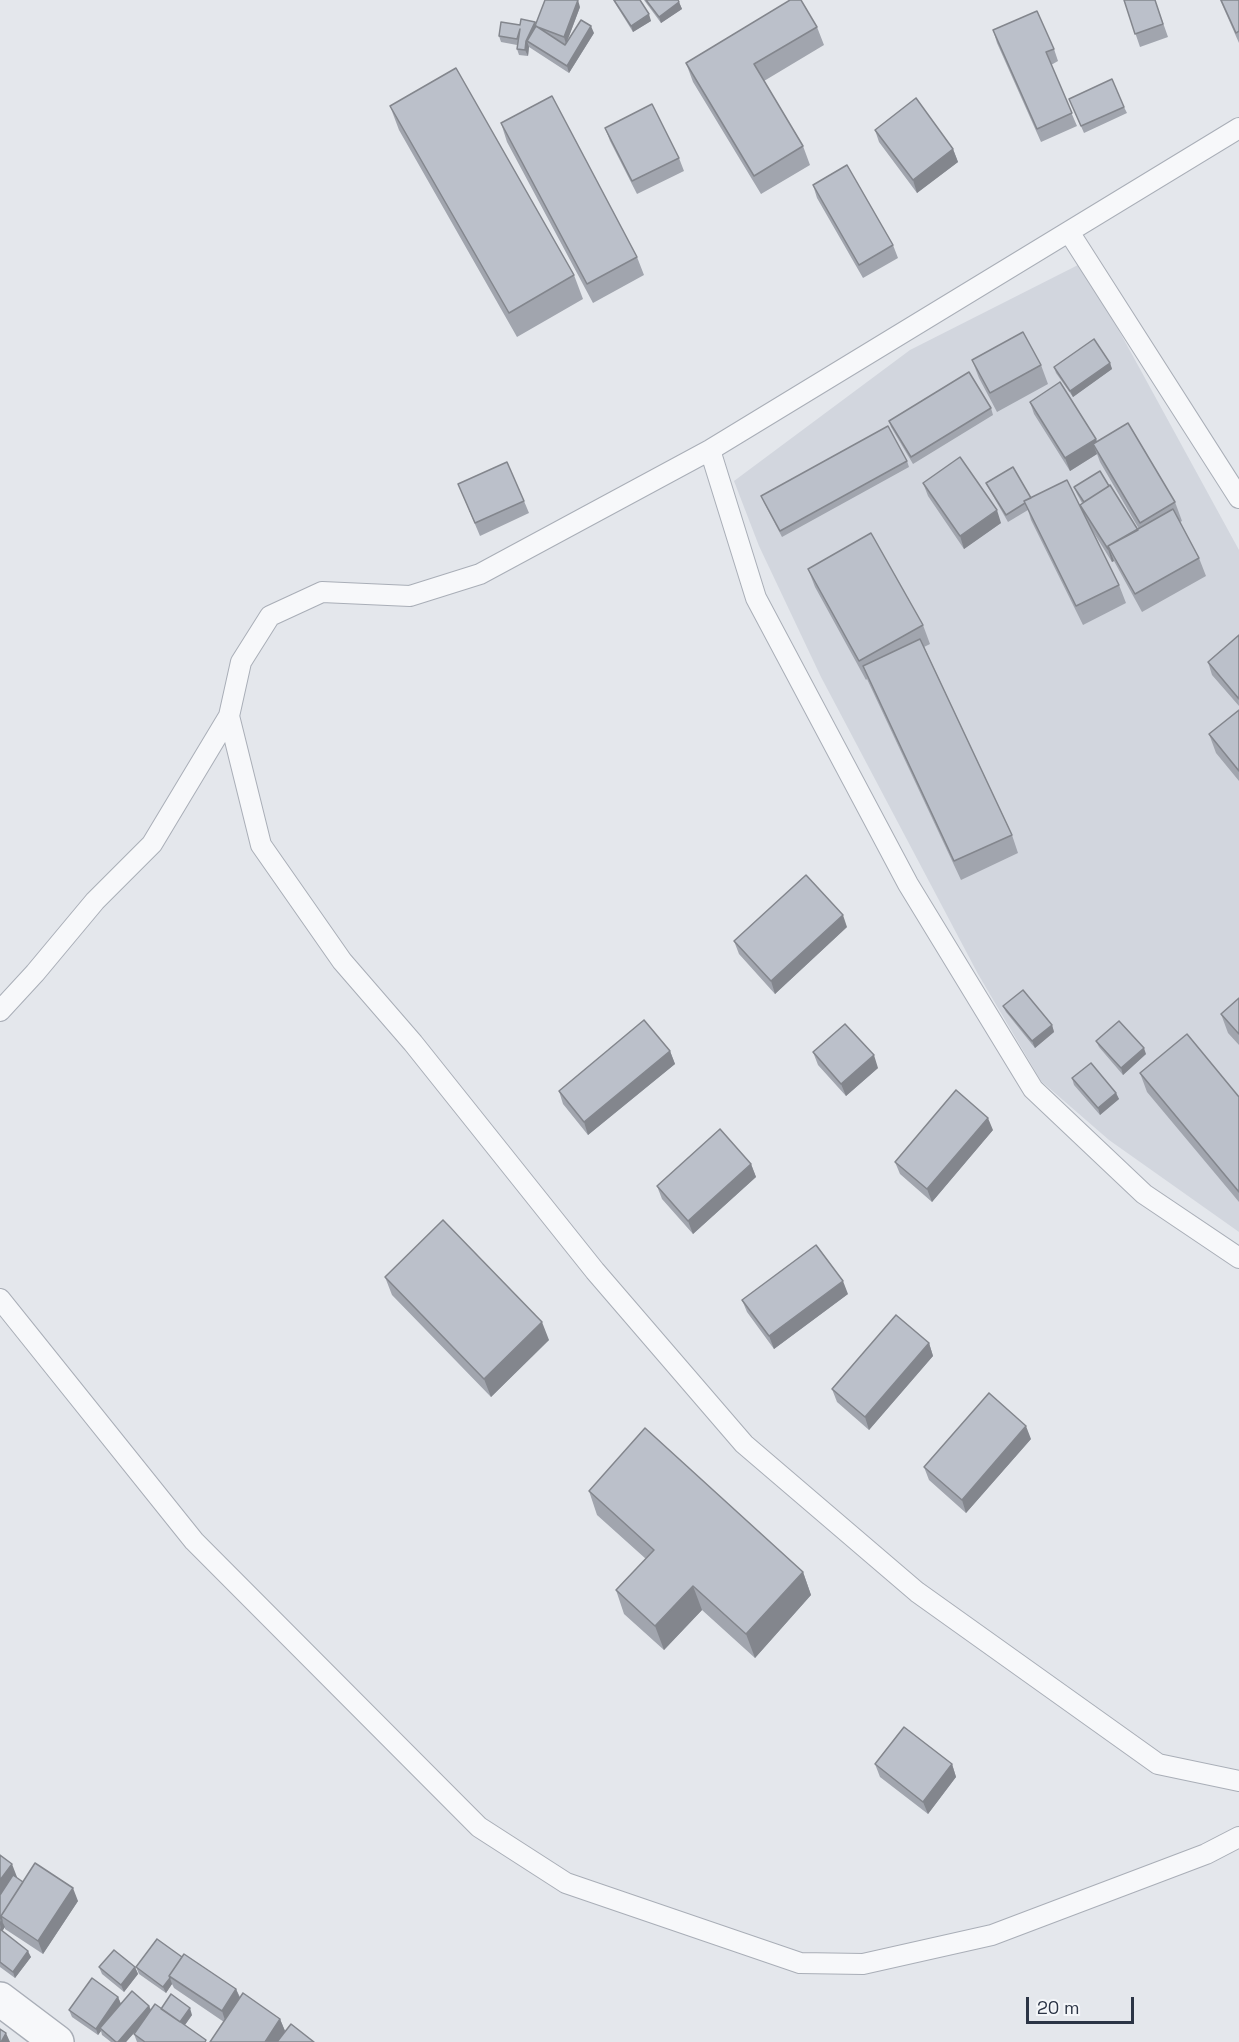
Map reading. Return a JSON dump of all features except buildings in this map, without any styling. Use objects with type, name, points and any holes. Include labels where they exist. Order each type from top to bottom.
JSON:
[{"type":"street","points":[[0,1999],[57,2042]]},
{"type":"lane","points":[[0,1011],[95,901],[152,844],[229,716],[241,662],[270,616],[321,592],[410,596],[480,574],[710,450],[1239,128]]},
{"type":"lane","points":[[1069,232],[1239,498]]},
{"type":"lane","points":[[710,450],[756,598],[908,884],[1033,1089],[1144,1194],[1239,1258]]},
{"type":"lane","points":[[229,716],[261,845],[342,961],[413,1043],[596,1271],[744,1444],[917,1592],[1158,1764],[1239,1781]]},
{"type":"lane","points":[[0,1299],[194,1541],[479,1827],[566,1883],[800,1963],[863,1964],[992,1935],[1206,1854],[1239,1837]]},
{"type":"shaded area","points":[[1082,263],[1239,550],[1239,1232],[1109,1140],[1041,1081],[978,974],[821,677],[759,546],[734,481],[910,350]]}]
